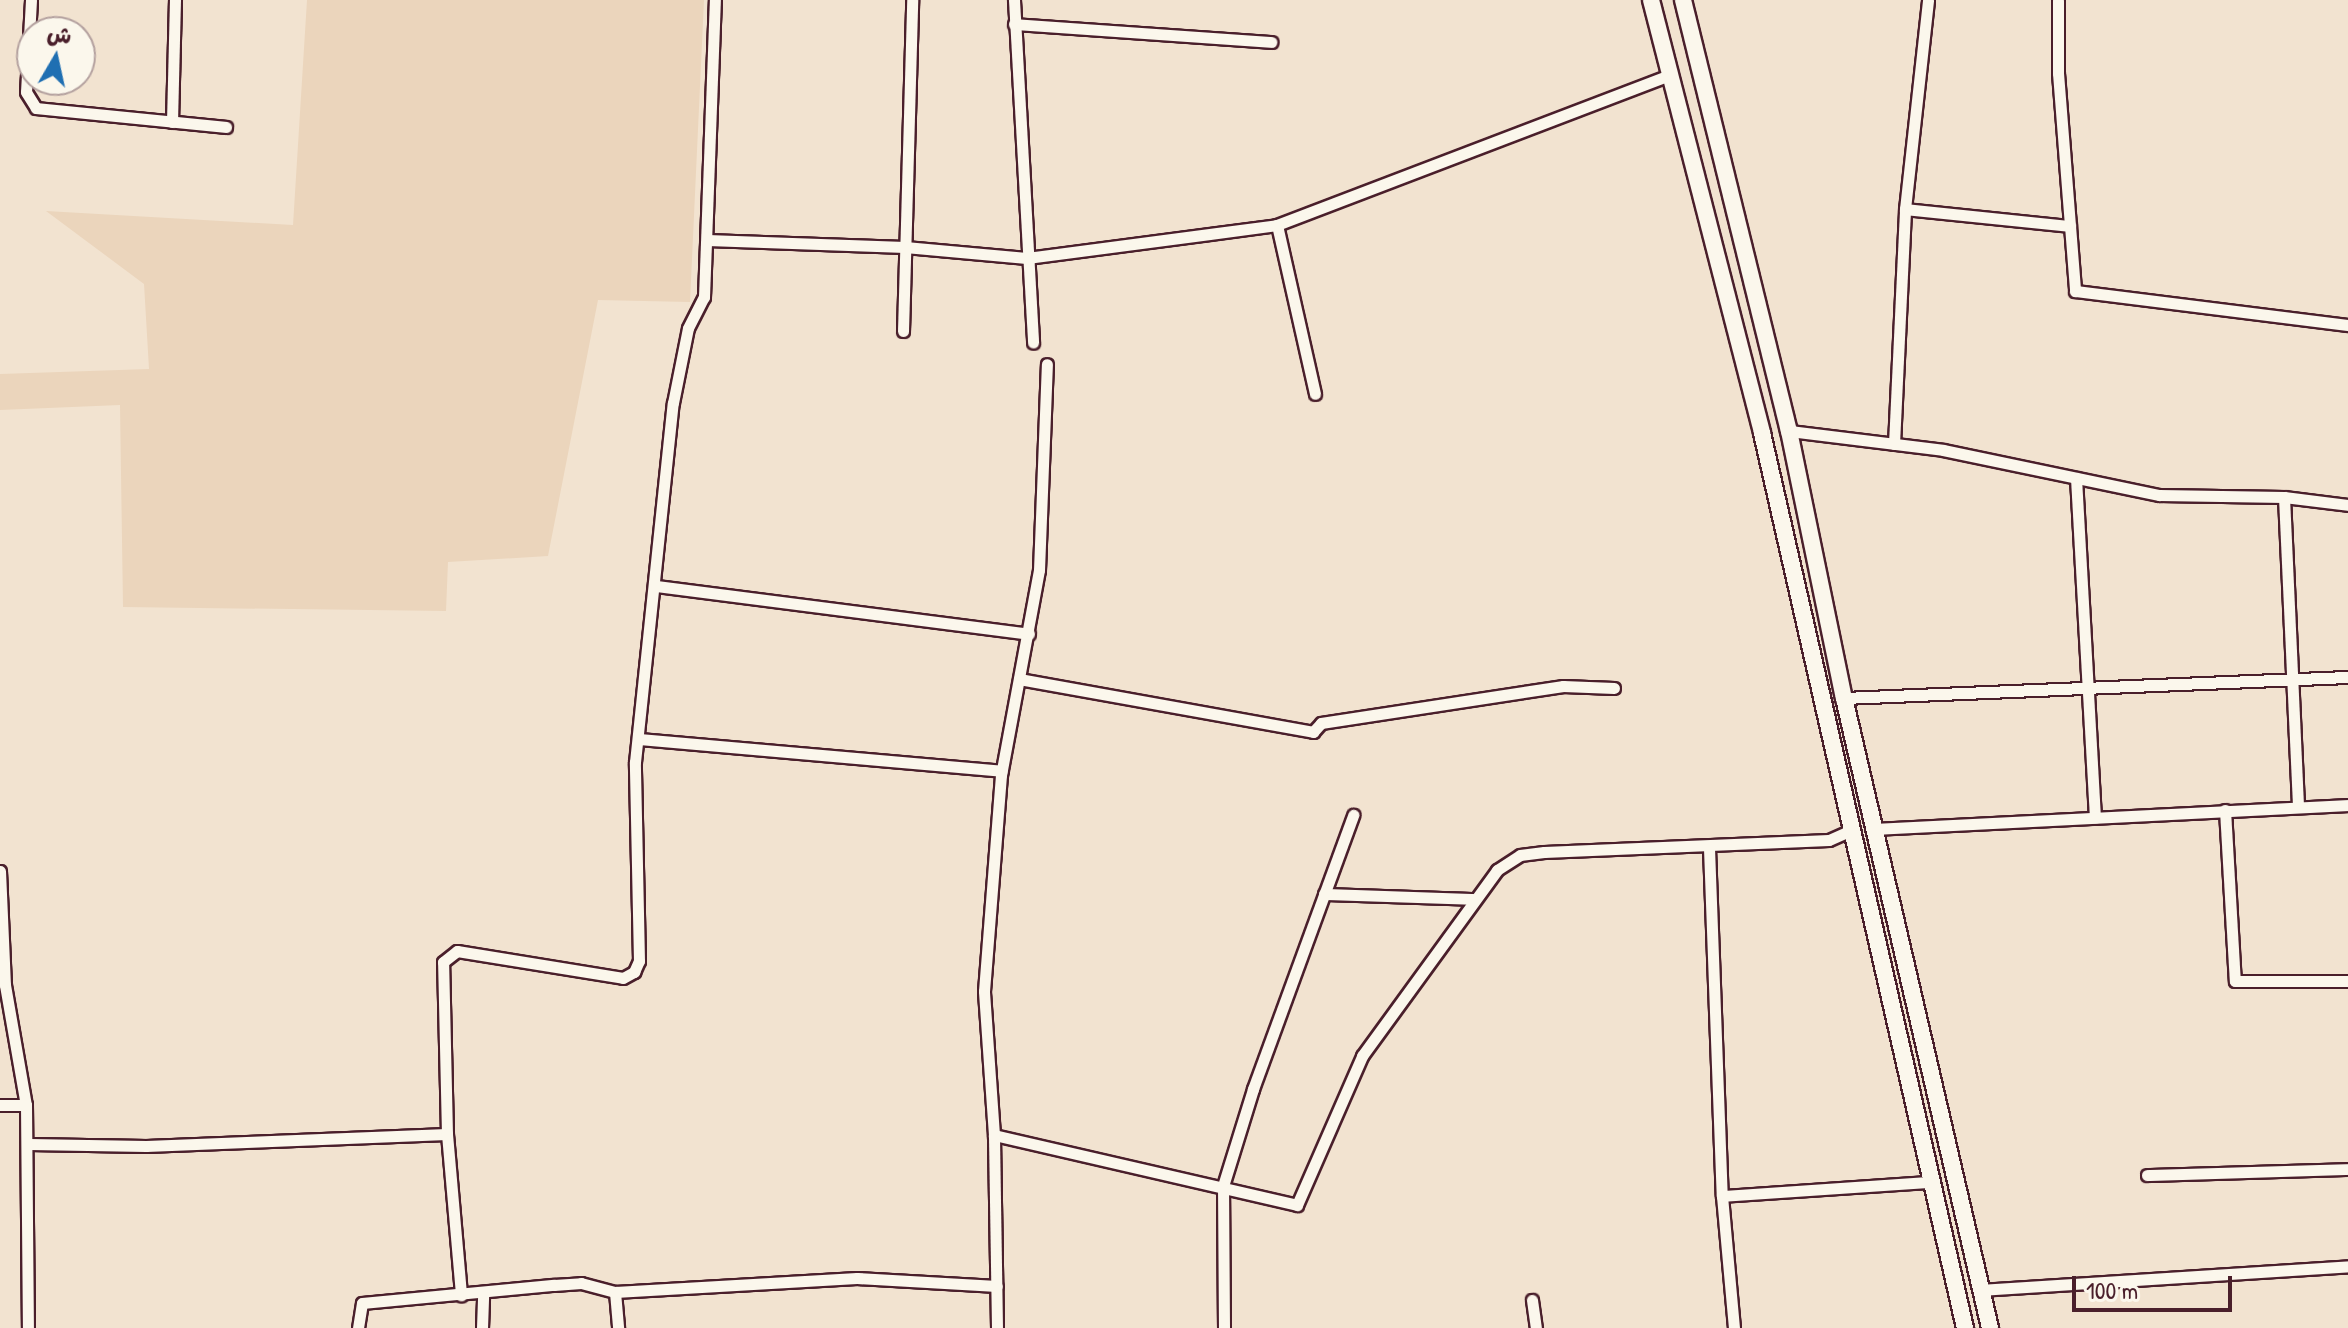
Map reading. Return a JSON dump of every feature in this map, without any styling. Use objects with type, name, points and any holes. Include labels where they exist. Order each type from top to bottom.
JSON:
[{"type":"highway","points":[[1651,0],[1762,433],[1965,1328]]},
{"type":"highway","points":[[1683,0],[1789,431],[1844,698],[1990,1328]]},
{"type":"street","points":[[31,0],[26,92],[36,108],[226,127]]},
{"type":"street","points":[[172,122],[175,0]]},
{"type":"street","points":[[461,1295],[447,1134],[443,962],[457,951],[623,978],[634,972],[639,739],[673,403],[688,328],[704,297],[715,0]]},
{"type":"street","points":[[903,331],[912,0]]},
{"type":"street","points":[[1014,0],[1033,342]]},
{"type":"street","points":[[1894,444],[1905,209],[1928,0]]},
{"type":"street","points":[[2058,0],[2075,291],[2348,325]]},
{"type":"street","points":[[1014,24],[1271,42]]},
{"type":"street","points":[[707,240],[905,247],[1027,258],[1277,225],[1669,75]]},
{"type":"street","points":[[1905,209],[2070,226]]},
{"type":"street","points":[[1277,225],[1315,394]]},
{"type":"street","points":[[997,1328],[994,1135],[984,991],[1002,771],[1039,570],[1047,364]]},
{"type":"street","points":[[1789,431],[1894,444],[2159,495],[2284,497],[2348,505]]},
{"type":"street","points":[[2076,478],[2091,688],[2095,817]]},
{"type":"street","points":[[2284,497],[2295,680],[2298,806]]},
{"type":"street","points":[[656,586],[1029,634]]},
{"type":"street","points":[[1844,698],[2348,677]]},
{"type":"street","points":[[1019,679],[1313,732],[1321,723],[1563,686],[1614,688]]},
{"type":"street","points":[[639,739],[1002,771]]},
{"type":"street","points":[[1874,829],[2348,805]]},
{"type":"street","points":[[2225,810],[2235,981],[2348,981]]},
{"type":"street","points":[[1224,1328],[1223,1186],[1353,815]]},
{"type":"street","points":[[994,1135],[1297,1205],[1362,1056],[1497,870],[1520,855],[1829,840],[1851,830]]},
{"type":"street","points":[[1709,848],[1722,1196],[1734,1328]]},
{"type":"street","points":[[0,871],[5,985],[26,1105],[29,1144],[28,1328]]},
{"type":"street","points":[[1324,894],[1473,899]]},
{"type":"street","points":[[0,1105],[26,1105]]},
{"type":"street","points":[[29,1144],[146,1146],[447,1134]]},
{"type":"street","points":[[2147,1175],[2348,1169]]},
{"type":"street","points":[[1722,1196],[1930,1182]]},
{"type":"street","points":[[1981,1290],[2348,1266]]},
{"type":"street","points":[[358,1328],[362,1303],[581,1283],[615,1292],[857,1278],[997,1286]]},
{"type":"street","points":[[615,1292],[618,1328]]},
{"type":"street","points":[[482,1328],[483,1293]]},
{"type":"street","points":[[1532,1300],[1536,1328]]},
{"type":"shaded area","points":[[307,0],[704,0],[690,302],[598,300],[548,556],[448,562],[446,611],[123,607],[120,405],[0,410],[0,374],[149,369],[144,284],[46,211],[293,225]]}]
